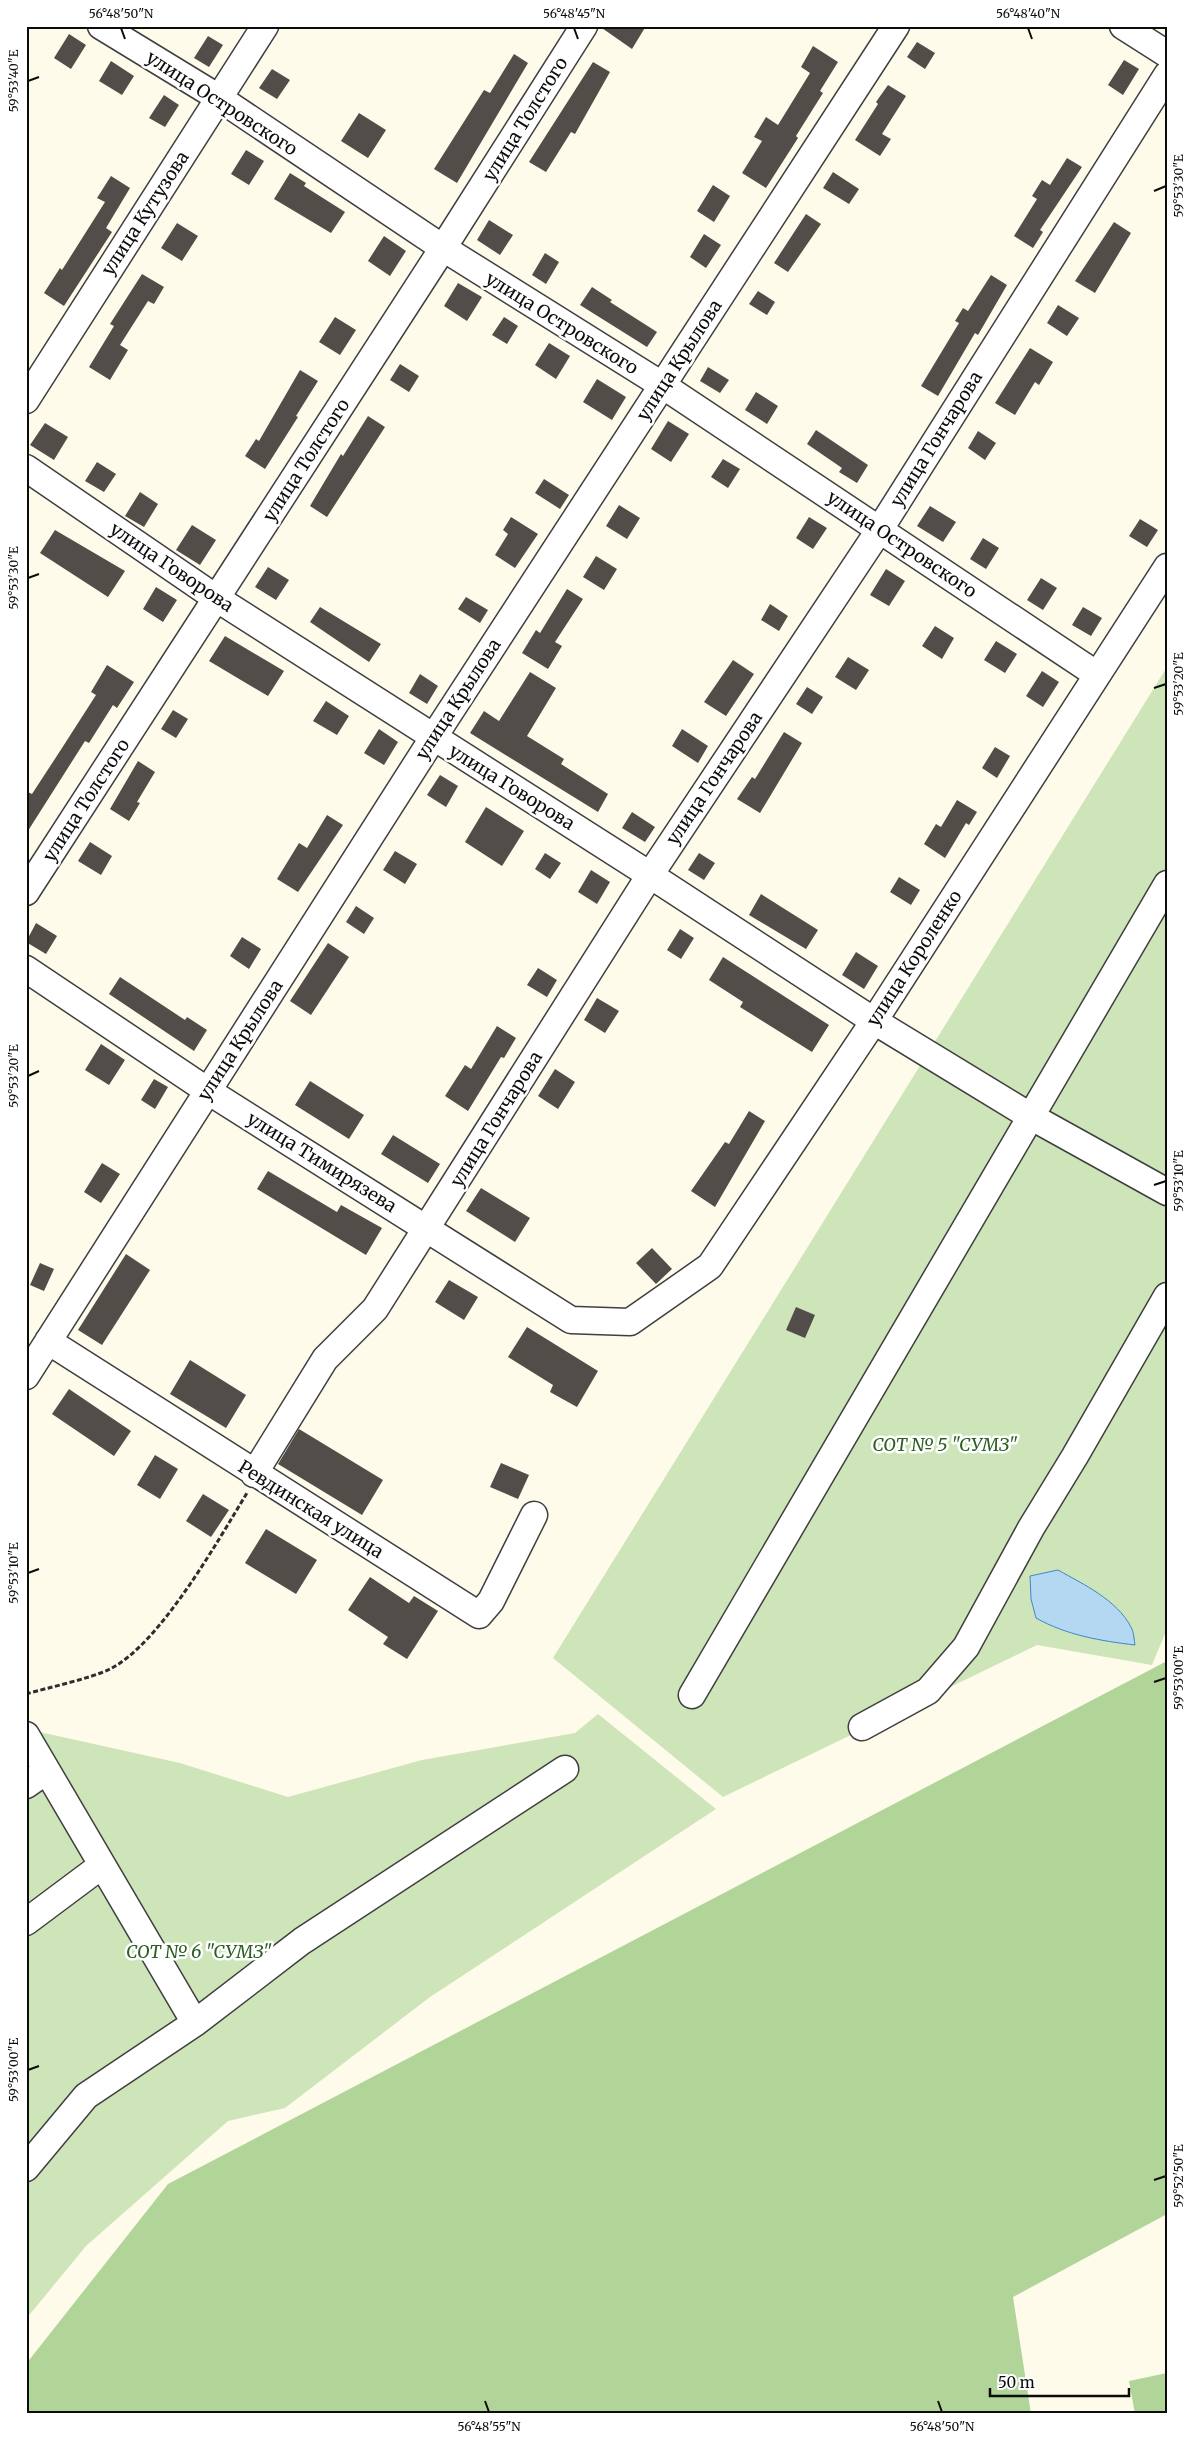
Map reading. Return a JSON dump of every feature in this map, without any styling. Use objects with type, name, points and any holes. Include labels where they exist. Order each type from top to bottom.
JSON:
[{"type":"street","name":"улица Островского","points":[[100,26],[219,98],[443,248],[662,385],[1096,674]]},
{"type":"street","name":"улица Кутузова","points":[[26,400],[265,26]]},
{"type":"street","name":"улица Толстого","points":[[26,892],[443,248],[584,26]]},
{"type":"street","name":"улица Крылова","points":[[26,1376],[433,738],[896,26]]},
{"type":"street","points":[[1123,26],[1167,54]]},
{"type":"street","name":"улица Гончарова","points":[[255,1475],[325,1359],[375,1309],[428,1228],[650,874],[880,529],[1167,75]]},
{"type":"street","name":"улица Говорова","points":[[26,468],[216,598],[433,738],[650,874],[874,1021],[1030,1116],[1167,1192]]},
{"type":"street","name":"улица Короленко","points":[[630,1322],[710,1266],[874,1021],[1096,674],[1167,567]]},
{"type":"street","points":[[692,1695],[1167,884]]},
{"type":"street","name":"улица Тимирязева","points":[[26,969],[208,1090],[571,1320],[630,1322]]},
{"type":"street","points":[[862,1726],[928,1691],[966,1647],[1031,1528],[1075,1456],[1167,1296]]},
{"type":"street","name":"Ревдинская улица","points":[[48,1341],[255,1475],[479,1614],[491,1601],[534,1515]]},
{"type":"street","points":[[26,1735],[36,1778],[102,1866],[195,2023]]},
{"type":"street","points":[[26,2168],[86,2096],[195,2023],[302,1941],[565,1768]]},
{"type":"street","points":[[26,1922],[102,1866]]},
{"type":"path","points":[[26,1694],[110,1669],[144,1644],[171,1610],[210,1554],[255,1475]]},
{"type":"green space","name":"СОТ № 5 \"СУМЗ\"","points":[[1167,667],[1167,1629],[1152,1665],[1037,1645],[723,1797],[553,1658]]},
{"type":"green space","points":[[1167,1661],[1167,2214],[1013,2297],[1031,2414],[26,2414],[26,2364],[168,2184]]},
{"type":"green space","name":"СОТ № 6 \"СУМЗ\"","points":[[598,1714],[716,1809],[430,1997],[285,2108],[228,2121],[86,2246],[26,2319],[26,1729],[180,1763],[288,1797],[422,1760],[575,1733]]},
{"type":"green space","points":[[1167,2373],[1167,2414],[1135,2414],[1129,2381]]},
{"type":"water","points":[[1058,1570],[1099,1594],[1117,1609],[1125,1617],[1132,1629],[1135,1645],[1072,1633],[1036,1618],[1031,1599],[1030,1576]]},
{"type":"building","points":[[599,26],[646,26],[632,49]]},
{"type":"building","points":[[69,34],[86,45],[71,69],[54,58]]},
{"type":"building","points":[[208,36],[223,45],[209,67],[194,58]]},
{"type":"building","points":[[917,42],[935,53],[925,69],[907,57]]},
{"type":"building","points":[[813,46],[838,62],[820,91],[823,93],[796,136],[798,138],[766,188],[742,173],[762,141],[754,137],[766,117],[778,125],[810,73],[801,67]]},
{"type":"building","points":[[514,54],[528,63],[457,183],[434,169],[484,90],[490,93]]},
{"type":"building","points":[[1124,60],[1139,69],[1123,95],[1108,85]]},
{"type":"building","points":[[111,61],[134,76],[122,95],[99,81]]},
{"type":"building","points":[[593,62],[610,72],[575,134],[571,132],[546,172],[529,162]]},
{"type":"building","points":[[272,69],[290,80],[277,99],[259,88]]},
{"type":"building","points":[[888,85],[906,96],[882,134],[891,139],[880,156],[855,140],[878,104],[876,102]]},
{"type":"building","points":[[164,95],[179,105],[165,127],[149,118]]},
{"type":"building","points":[[359,113],[386,130],[368,158],[341,141]]},
{"type":"building","points":[[246,150],[264,161],[249,185],[231,174]]},
{"type":"building","points":[[1067,158],[1082,167],[1040,230],[1043,232],[1033,248],[1014,236],[1037,199],[1032,196],[1042,180],[1050,185]]},
{"type":"building","points":[[833,172],[859,189],[849,204],[823,188]]},
{"type":"building","points":[[290,173],[306,183],[304,186],[345,212],[331,233],[274,199]]},
{"type":"building","points":[[111,176],[130,188],[106,228],[112,232],[64,306],[44,293],[60,268],[62,270],[105,202],[97,198]]},
{"type":"building","points":[[713,185],[730,196],[714,222],[697,211]]},
{"type":"building","points":[[806,214],[821,224],[788,272],[774,263]]},
{"type":"building","points":[[489,220],[513,235],[500,255],[477,240]]},
{"type":"building","points":[[1114,222],[1131,233],[1095,293],[1075,281]]},
{"type":"building","points":[[177,223],[198,236],[182,261],[161,248]]},
{"type":"building","points":[[704,234],[721,245],[706,268],[690,257]]},
{"type":"building","points":[[384,236],[406,251],[390,276],[368,261]]},
{"type":"building","points":[[545,253],[559,262],[546,284],[532,275]]},
{"type":"building","points":[[142,274],[164,287],[154,304],[148,301],[120,345],[128,350],[110,380],[89,367],[114,326],[110,324]]},
{"type":"building","points":[[991,275],[1007,285],[978,335],[975,333],[938,396],[921,386],[959,323],[955,321],[963,308],[968,311]]},
{"type":"building","points":[[458,283],[482,297],[467,321],[444,306]]},
{"type":"building","points":[[592,287],[612,300],[610,302],[657,332],[647,347],[580,305]]},
{"type":"building","points":[[758,291],[775,302],[767,315],[749,304]]},
{"type":"building","points":[[1058,305],[1079,318],[1067,336],[1047,323]]},
{"type":"building","points":[[335,317],[356,330],[340,355],[319,342]]},
{"type":"building","points":[[504,317],[518,326],[507,344],[492,335]]},
{"type":"building","points":[[549,343],[570,356],[556,379],[535,365]]},
{"type":"building","points":[[1030,348],[1053,362],[1039,385],[1035,382],[1015,415],[995,403]]},
{"type":"building","points":[[400,364],[419,376],[409,392],[390,380]]},
{"type":"building","points":[[708,367],[729,380],[720,393],[700,381]]},
{"type":"building","points":[[300,370],[318,381],[265,469],[245,456],[256,439],[259,441]]},
{"type":"building","points":[[597,379],[626,397],[612,420],[583,402]]},
{"type":"building","points":[[756,392],[778,406],[767,424],[745,410]]},
{"type":"building","points":[[368,416],[385,427],[327,517],[310,506],[341,454],[343,456]]},
{"type":"building","points":[[668,421],[689,434],[671,462],[651,449]]},
{"type":"building","points":[[45,423],[68,437],[54,460],[30,445]]},
{"type":"building","points":[[816,430],[868,465],[857,483],[839,472],[842,468],[807,444]]},
{"type":"building","points":[[978,431],[996,443],[985,460],[968,448]]},
{"type":"building","points":[[723,459],[740,469],[728,488],[711,477]]},
{"type":"building","points":[[97,462],[116,474],[104,492],[85,481]]},
{"type":"building","points":[[544,479],[569,495],[560,509],[535,493]]},
{"type":"building","points":[[140,492],[158,504],[144,527],[125,516]]},
{"type":"building","points":[[619,505],[640,518],[627,539],[606,526]]},
{"type":"building","points":[[930,506],[956,522],[943,542],[917,526]]},
{"type":"building","points":[[511,517],[538,534],[515,568],[495,555],[508,534],[503,530]]},
{"type":"building","points":[[809,517],[827,528],[813,549],[796,538]]},
{"type":"building","points":[[1140,519],[1158,530],[1147,547],[1129,536]]},
{"type":"building","points":[[192,525],[216,540],[200,565],[176,550]]},
{"type":"building","points":[[55,530],[125,571],[108,597],[40,553]]},
{"type":"building","points":[[983,538],[999,548],[986,569],[970,559]]},
{"type":"building","points":[[596,556],[617,569],[604,590],[583,577]]},
{"type":"building","points":[[268,567],[289,580],[276,600],[255,587]]},
{"type":"building","points":[[886,569],[905,581],[889,606],[870,595]]},
{"type":"building","points":[[1041,578],[1057,588],[1043,610],[1027,600]]},
{"type":"building","points":[[156,587],[177,600],[163,622],[143,609]]},
{"type":"building","points":[[567,589],[583,599],[555,642],[562,646],[548,669],[522,653],[536,630],[540,633]]},
{"type":"building","points":[[466,597],[488,610],[480,623],[458,609]]},
{"type":"building","points":[[770,604],[788,616],[779,631],[761,620]]},
{"type":"building","points":[[320,607],[381,644],[369,662],[310,622]]},
{"type":"building","points":[[1083,607],[1102,618],[1091,636],[1072,625]]},
{"type":"building","points":[[935,626],[954,638],[942,659],[922,646]]},
{"type":"building","points":[[225,636],[284,671],[268,696],[209,661]]},
{"type":"building","points":[[996,641],[1017,654],[1005,673],[984,660]]},
{"type":"building","points":[[848,657],[869,670],[856,690],[835,677]]},
{"type":"building","points":[[733,660],[754,674],[726,716],[704,702]]},
{"type":"building","points":[[107,665],[134,682],[117,708],[113,705],[89,743],[85,741],[26,834],[26,791],[32,794],[62,748],[96,695],[91,692]]},
{"type":"building","points":[[1042,671],[1059,682],[1043,707],[1026,696]]},
{"type":"building","points":[[530,672],[556,688],[527,736],[564,759],[561,764],[608,794],[598,812],[470,733],[484,711],[499,721]]},
{"type":"building","points":[[420,674],[438,686],[427,704],[409,693]]},
{"type":"building","points":[[807,687],[823,697],[812,714],[796,704]]},
{"type":"building","points":[[326,701],[349,716],[337,735],[313,721]]},
{"type":"building","points":[[173,710],[188,719],[176,738],[161,729]]},
{"type":"building","points":[[379,729],[398,742],[384,765],[364,753]]},
{"type":"building","points":[[682,729],[708,746],[698,763],[672,746]]},
{"type":"building","points":[[784,732],[802,743],[760,813],[737,799],[752,777],[755,779]]},
{"type":"building","points":[[995,747],[1010,756],[997,778],[982,768]]},
{"type":"building","points":[[138,761],[155,772],[137,802],[140,803],[129,821],[110,809]]},
{"type":"building","points":[[440,775],[458,786],[446,807],[427,795]]},
{"type":"building","points":[[957,800],[977,812],[969,825],[966,823],[945,858],[924,844],[936,824],[941,827]]},
{"type":"building","points":[[486,807],[524,831],[502,866],[465,842]]},
{"type":"building","points":[[632,812],[655,827],[645,842],[622,828]]},
{"type":"building","points":[[327,815],[343,825],[298,892],[277,879],[299,843],[307,848]]},
{"type":"building","points":[[90,842],[112,856],[101,875],[78,861]]},
{"type":"building","points":[[395,851],[417,864],[405,884],[383,870]]},
{"type":"building","points":[[545,853],[561,863],[550,879],[535,869]]},
{"type":"building","points":[[699,853],[715,863],[704,880],[688,870]]},
{"type":"building","points":[[591,870],[610,882],[597,904],[578,892]]},
{"type":"building","points":[[899,877],[920,890],[911,905],[890,892]]},
{"type":"building","points":[[761,894],[818,930],[806,949],[749,915]]},
{"type":"building","points":[[356,906],[374,918],[364,934],[346,922]]},
{"type":"building","points":[[36,923],[57,936],[46,954],[26,942]]},
{"type":"building","points":[[680,929],[694,938],[681,959],[667,950]]},
{"type":"building","points":[[242,937],[261,949],[249,969],[230,956]]},
{"type":"building","points":[[328,943],[349,957],[311,1015],[290,1001]]},
{"type":"building","points":[[856,952],[878,966],[864,989],[842,975]]},
{"type":"building","points":[[723,957],[829,1025],[812,1052],[740,1007],[743,1002],[709,980]]},
{"type":"building","points":[[538,968],[557,980],[547,997],[527,985]]},
{"type":"building","points":[[120,977],[185,1020],[187,1017],[207,1030],[194,1051],[109,994]]},
{"type":"building","points":[[597,998],[619,1011],[605,1033],[584,1020]]},
{"type":"building","points":[[497,1026],[516,1038],[504,1058],[501,1057],[468,1111],[445,1096],[465,1065],[471,1069]]},
{"type":"building","points":[[101,1044],[125,1060],[109,1085],[85,1070]]},
{"type":"building","points":[[555,1069],[575,1082],[558,1109],[538,1096]]},
{"type":"building","points":[[154,1079],[168,1087],[155,1109],[141,1100]]},
{"type":"building","points":[[310,1081],[364,1115],[349,1139],[295,1105]]},
{"type":"building","points":[[749,1111],[765,1121],[715,1207],[691,1191],[725,1142],[729,1144]]},
{"type":"building","points":[[393,1135],[440,1164],[428,1183],[381,1154]]},
{"type":"building","points":[[102,1163],[120,1174],[101,1203],[84,1192]]},
{"type":"building","points":[[268,1171],[337,1212],[341,1205],[382,1228],[366,1255],[257,1189]]},
{"type":"building","points":[[481,1188],[530,1218],[515,1242],[466,1211]]},
{"type":"building","points":[[652,1248],[672,1269],[656,1284],[636,1263]]},
{"type":"building","points":[[126,1254],[150,1270],[102,1345],[78,1330]]},
{"type":"building","points":[[40,1263],[54,1269],[44,1291],[30,1285]]},
{"type":"building","points":[[449,1280],[478,1297],[464,1320],[435,1302]]},
{"type":"building","points":[[796,1307],[815,1315],[805,1338],[786,1330]]},
{"type":"building","points":[[527,1327],[598,1371],[577,1407],[550,1392],[553,1385],[508,1357]]},
{"type":"building","points":[[190,1360],[246,1395],[226,1428],[170,1394]]},
{"type":"building","points":[[69,1389],[131,1431],[114,1456],[52,1414]]},
{"type":"building","points":[[299,1429],[383,1480],[362,1515],[278,1464]]},
{"type":"building","points":[[155,1455],[178,1469],[160,1499],[137,1485]]},
{"type":"building","points":[[501,1463],[529,1475],[518,1499],[490,1487]]},
{"type":"building","points":[[203,1494],[229,1510],[211,1537],[186,1521]]},
{"type":"building","points":[[266,1529],[317,1560],[296,1594],[245,1563]]},
{"type":"building","points":[[370,1577],[409,1603],[414,1596],[438,1611],[407,1659],[383,1644],[388,1637],[348,1610]]}]
